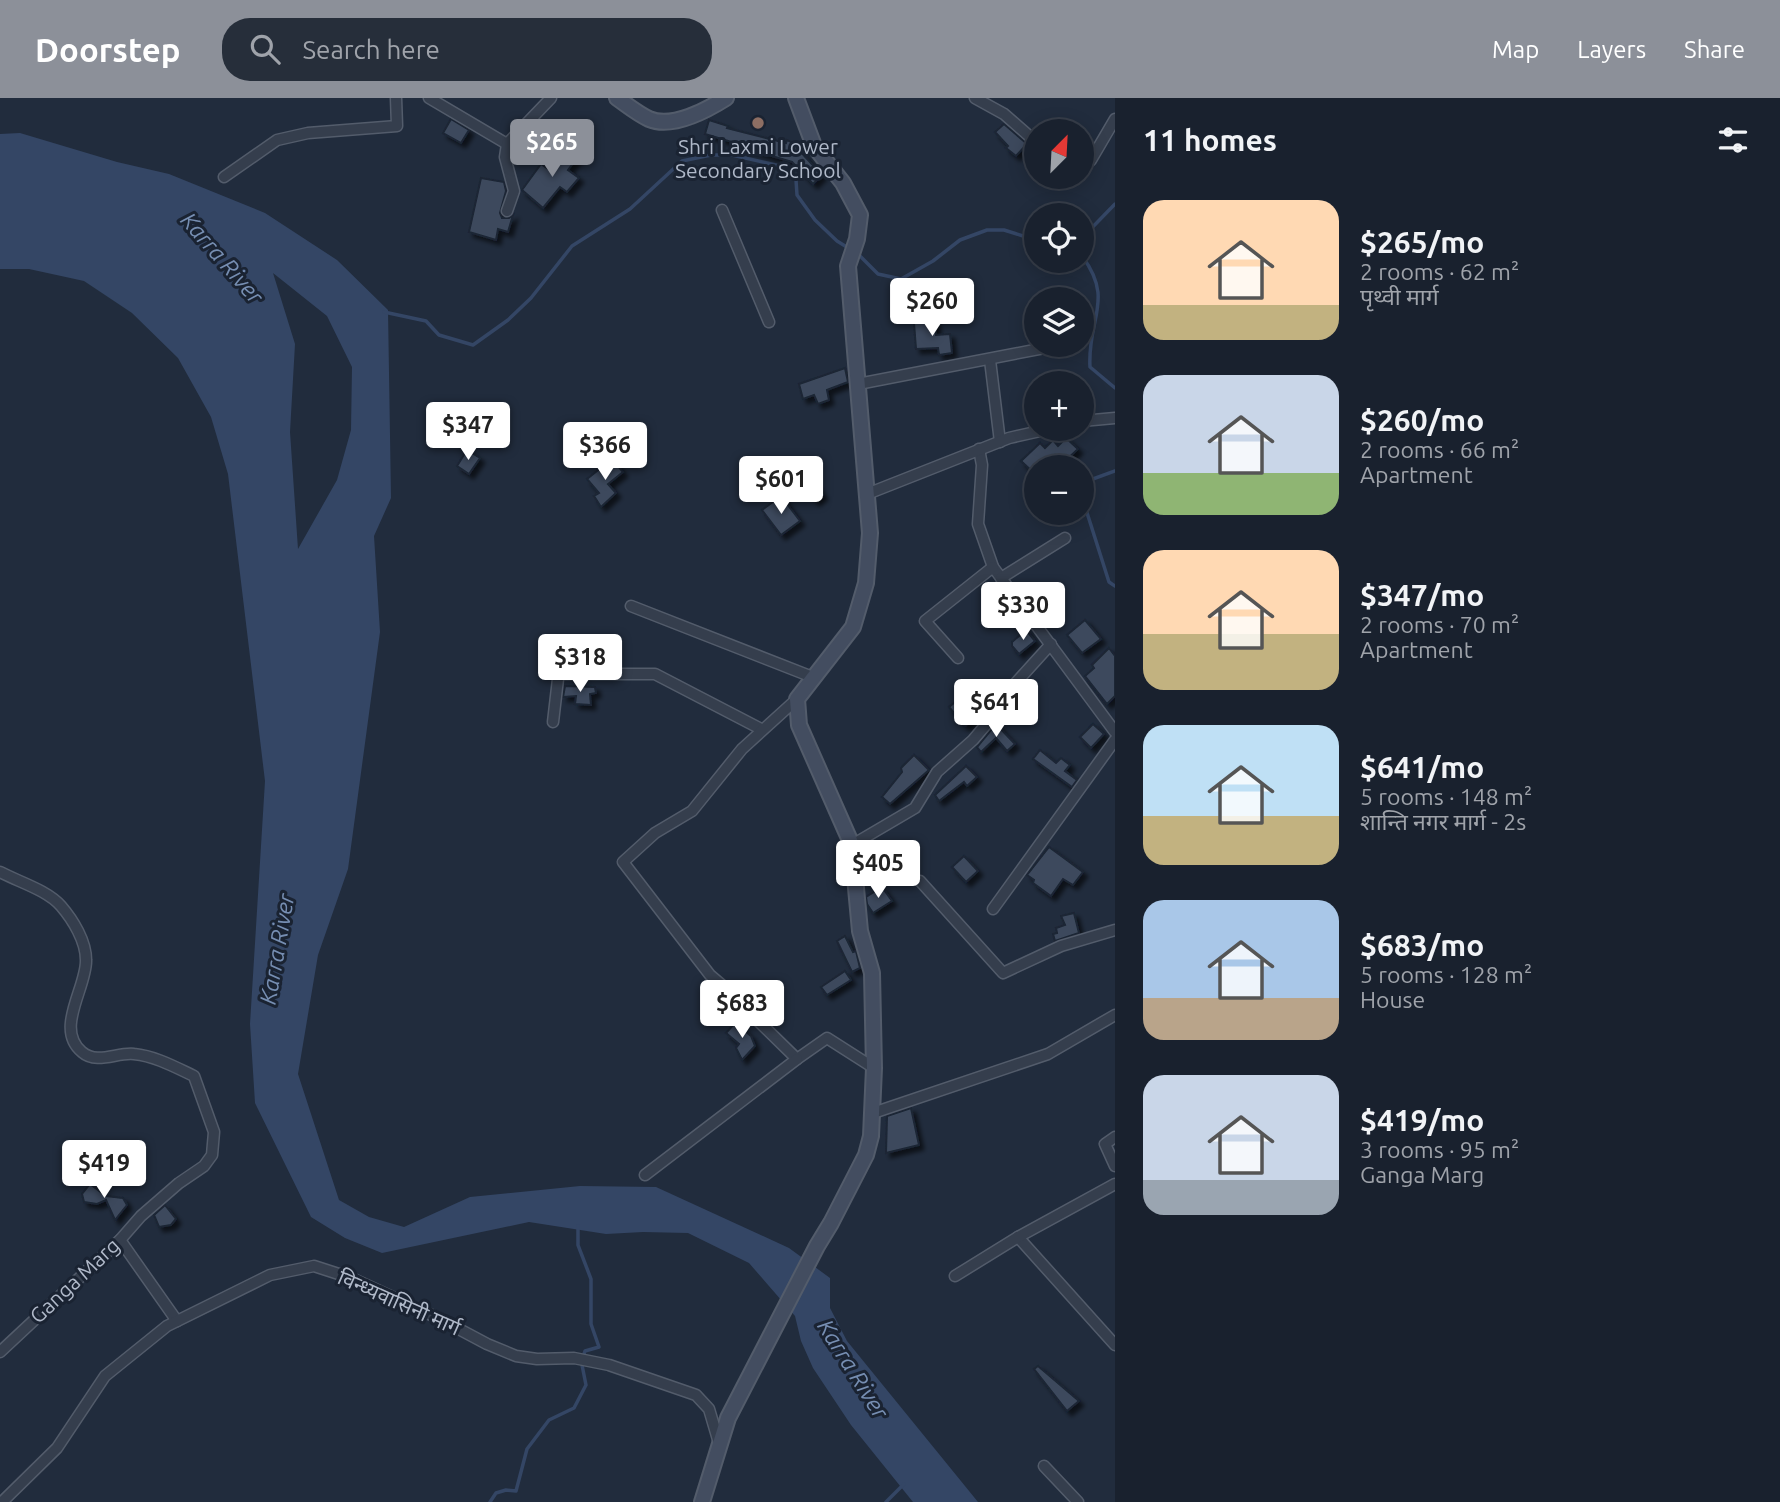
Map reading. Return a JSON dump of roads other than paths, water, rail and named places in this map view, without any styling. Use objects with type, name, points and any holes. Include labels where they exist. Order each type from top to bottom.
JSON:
[{"type":"main road","points":[[617,98],[651,120],[662,122],[684,119],[726,98]]},
{"type":"main road","points":[[702,1502],[729,1418],[866,1155],[873,1113],[872,973],[860,931],[852,845],[799,725],[797,699],[853,627],[866,583],[870,533],[848,266],[849,256],[857,239],[860,215],[843,183],[814,146],[796,98]]},
{"type":"street","points":[[224,177],[277,141],[308,133],[397,125],[396,98],[388,98]]},
{"type":"street","points":[[429,98],[507,144]]},
{"type":"street","points":[[507,211],[514,191],[505,157],[507,144],[551,98]]},
{"type":"street","points":[[975,98],[1004,114],[1024,132]]},
{"type":"street","points":[[1094,155],[1115,119]]},
{"type":"street","points":[[722,210],[769,321]]},
{"type":"street","points":[[858,384],[1024,353]]},
{"type":"street","points":[[990,360],[1000,442]]},
{"type":"street","points":[[1094,420],[1115,418]]},
{"type":"street","points":[[867,494],[979,449],[1024,436]]},
{"type":"street","points":[[979,449],[982,465],[978,524],[993,567],[1115,732]]},
{"type":"street","points":[[1001,578],[1065,538]]},
{"type":"street","points":[[958,658],[925,621],[993,567]]},
{"type":"street","points":[[631,606],[815,678]]},
{"type":"street","points":[[852,845],[915,808],[937,772],[973,740],[1001,707],[1013,686],[1051,644]]},
{"type":"street","points":[[553,722],[561,653]]},
{"type":"street","points":[[558,674],[655,674],[761,729]]},
{"type":"street","points":[[797,699],[742,749],[692,811],[655,833],[623,862],[710,975],[744,1004],[797,1059]]},
{"type":"street","points":[[993,909],[1115,740]]},
{"type":"street","name":"Ganga Marg","points":[[0,872],[45,894],[60,905],[79,934],[86,959],[71,1026],[74,1043],[83,1054],[118,1057],[132,1053],[160,1060],[194,1076],[214,1132],[212,1155],[204,1166],[141,1216],[120,1240],[0,1352]]},
{"type":"street","points":[[920,881],[1003,973],[1061,947],[1115,930]]},
{"type":"street","points":[[873,1113],[1048,1054],[1115,1015]]},
{"type":"street","points":[[645,1175],[827,1038],[874,1068]]},
{"type":"street","points":[[1115,1137],[1105,1144],[1115,1166]]},
{"type":"street","points":[[955,1276],[1018,1237],[1115,1184]]},
{"type":"street","points":[[1018,1237],[1115,1345]]},
{"type":"street","points":[[120,1240],[177,1321]]},
{"type":"street","name":"विन्ध्यवासिनी मार्ग","points":[[2,1502],[57,1448],[105,1376],[167,1326],[270,1275],[314,1266],[351,1278],[516,1356],[537,1359],[574,1357],[608,1365],[696,1395],[709,1409],[719,1443]]},
{"type":"street","points":[[1044,1466],[1078,1502]]},
{"type":"water","name":"Karra River","points":[[20,133],[117,162],[169,174],[265,213],[337,260],[388,310],[391,498],[374,536],[380,632],[348,869],[318,955],[298,1074],[339,1200],[369,1217],[404,1227],[470,1197],[580,1186],[656,1187],[789,1248],[830,1278],[830,1308],[847,1341],[978,1502],[913,1502],[851,1425],[813,1368],[801,1341],[795,1316],[749,1263],[688,1233],[606,1234],[529,1222],[382,1253],[345,1238],[311,1217],[255,1103],[250,1024],[265,781],[228,474],[211,417],[178,358],[132,313],[84,281],[29,269],[0,269],[0,134]],"holes":[[[273,273],[327,316],[352,367],[351,430],[337,480],[298,549],[290,432],[295,344]]]},
{"type":"waterway","points":[[384,312],[426,321],[439,335],[473,345],[508,320],[531,298],[572,246],[630,209],[682,161],[711,155],[732,155],[785,167],[796,180],[797,195],[815,220],[837,241],[850,249]]},
{"type":"waterway","points":[[1094,226],[1115,204]]},
{"type":"waterway","points":[[857,253],[878,274],[901,279],[933,261],[960,240],[987,230],[1004,230],[1024,237]]},
{"type":"waterway","points":[[1093,273],[1098,298],[1090,367],[1115,388]]},
{"type":"waterway","points":[[1094,479],[1115,471]]},
{"type":"waterway","points":[[1091,525],[1109,582],[1115,586]]},
{"type":"waterway","points":[[578,1226],[578,1245],[591,1279],[591,1324],[599,1347],[585,1351],[584,1354]]},
{"type":"waterway","points":[[490,1502],[496,1493],[516,1491],[527,1449],[549,1420],[574,1408],[586,1385],[582,1365]]},
{"type":"waterway","points":[[886,1502],[904,1484]]},
{"type":"place","name":"Shri Laxmi Lower Secondary School","points":[[758,123]]}]
